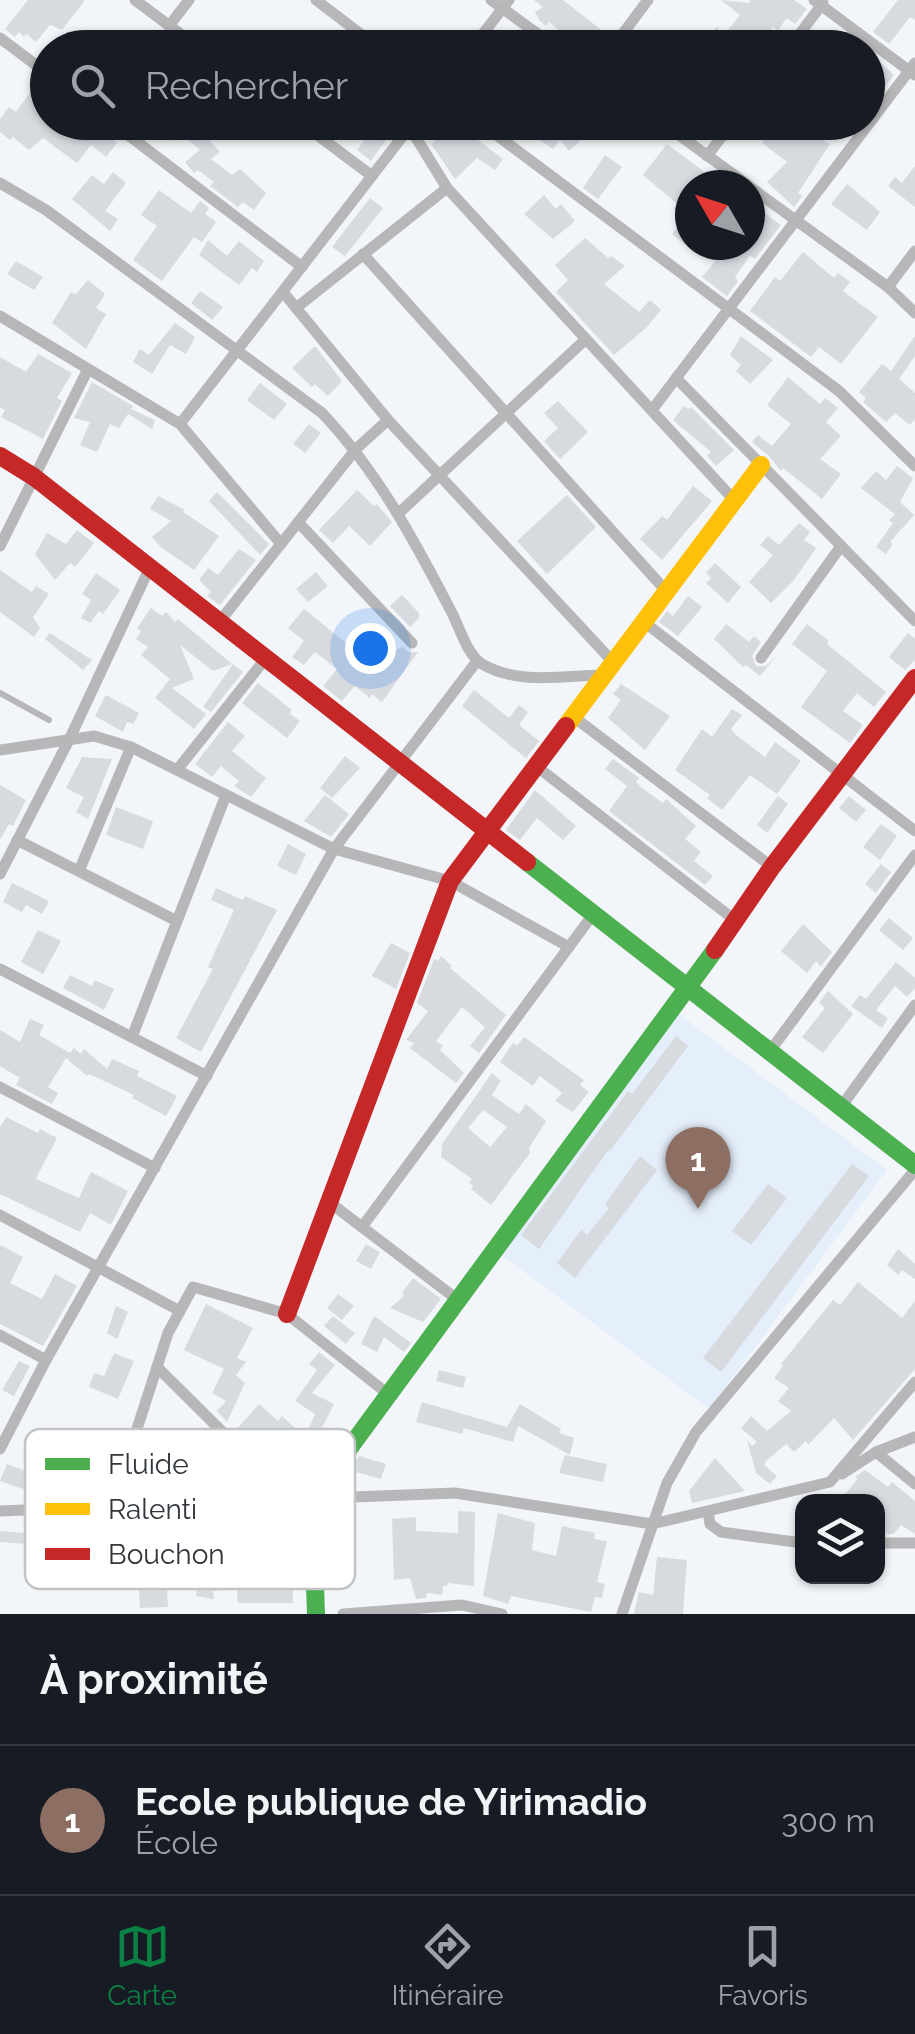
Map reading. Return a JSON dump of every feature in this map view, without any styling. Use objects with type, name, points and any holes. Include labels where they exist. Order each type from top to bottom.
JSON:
[{"type":"street","points":[[135,0],[175,30]]},
{"type":"street","points":[[170,26],[189,0]]},
{"type":"street","points":[[316,0],[355,30]]},
{"type":"street","points":[[491,0],[506,4],[536,30]]},
{"type":"street","points":[[626,30],[648,0]]},
{"type":"street","points":[[802,30],[820,2],[858,30]]},
{"type":"street","points":[[486,30],[506,4]]},
{"type":"street","points":[[0,38],[30,60]]},
{"type":"street","points":[[885,50],[913,70],[885,106]]},
{"type":"street","points":[[135,140],[302,267]]},
{"type":"street","points":[[324,140],[372,176]]},
{"type":"street","points":[[180,424],[400,140]]},
{"type":"street","points":[[420,140],[447,188],[735,501]]},
{"type":"street","points":[[504,140],[838,391],[915,466]]},
{"type":"street","points":[[685,140],[727,170]]},
{"type":"street","points":[[707,156],[719,140]]},
{"type":"street","points":[[652,410],[858,140]]},
{"type":"street","points":[[0,183],[46,210],[322,413],[356,449],[400,512],[476,661],[503,674],[530,678],[608,669]]},
{"type":"street","points":[[296,308],[447,188]]},
{"type":"street","points":[[765,198],[888,286],[915,313]]},
{"type":"street","points":[[888,286],[915,251]]},
{"type":"street","points":[[363,254],[667,592]]},
{"type":"street","points":[[282,292],[388,420],[608,669]]},
{"type":"street","points":[[0,316],[180,424],[281,544]]},
{"type":"street","points":[[400,512],[586,339]]},
{"type":"street","points":[[0,546],[88,368]]},
{"type":"street","points":[[676,378],[915,621]]},
{"type":"street","points":[[220,621],[356,449],[388,420]]},
{"type":"street","points":[[0,456],[34,477],[220,621],[915,1167],[696,1432],[667,1482],[622,1614]]},
{"type":"street","points":[[286,1314],[450,880],[762,466]]},
{"type":"street","points":[[298,522],[412,643]]},
{"type":"street","points":[[761,658],[841,546]]},
{"type":"street","points":[[0,874],[69,740],[150,567]]},
{"type":"street","points":[[644,622],[915,831]]},
{"type":"street","points":[[177,770],[266,658]]},
{"type":"street","points":[[0,1449],[46,1360],[334,850],[476,661]]},
{"type":"street","points":[[355,1439],[772,867],[915,678]]},
{"type":"street","points":[[575,718],[772,867]]},
{"type":"street","points":[[0,750],[94,736],[131,747],[334,850],[450,880],[568,947]]},
{"type":"street","points":[[79,872],[131,747]]},
{"type":"street","points":[[536,766],[736,921]]},
{"type":"street","points":[[132,1037],[226,795]]},
{"type":"street","points":[[17,840],[177,921]]},
{"type":"street","points":[[770,1051],[915,855]]},
{"type":"street","points":[[362,1227],[594,914]]},
{"type":"street","points":[[0,969],[206,1076]]},
{"type":"street","points":[[841,1107],[915,1005]]},
{"type":"street","points":[[0,1086],[155,1168]]},
{"type":"street","points":[[329,1202],[458,1300]]},
{"type":"street","points":[[0,1215],[180,1311]]},
{"type":"street","points":[[137,1429],[168,1333],[193,1287],[286,1314],[388,1394]]},
{"type":"street","points":[[0,1335],[46,1360]]},
{"type":"street","points":[[157,1368],[219,1429]]},
{"type":"street","points":[[830,1482],[915,1382]]},
{"type":"street","points":[[355,1496],[455,1493],[652,1524],[830,1482],[876,1452],[915,1437]]},
{"type":"street","points":[[876,1452],[915,1484]]},
{"type":"street","points":[[0,1510],[25,1509]]},
{"type":"street","points":[[708,1512],[710,1524],[721,1532],[795,1542]]},
{"type":"street","points":[[885,1543],[915,1543]]},
{"type":"street","points":[[315,1589],[316,1614]]},
{"type":"street","points":[[343,1614],[462,1605],[502,1614]]},
{"type":"lane","points":[[0,693],[50,720]]},
{"type":"shaded area","points":[[677,1013],[887,1170],[709,1409],[499,1253]]},
{"type":"building","points":[[28,0],[85,0],[62,30],[50,25],[46,30],[30,30],[30,37],[19,32],[15,37],[5,29]]},
{"type":"building","points":[[534,0],[563,0],[601,30],[559,30],[549,22],[546,26],[535,12],[543,7]]},
{"type":"building","points":[[721,0],[794,0],[807,9],[795,24],[787,18],[778,30],[728,30],[740,15]]},
{"type":"building","points":[[898,0],[915,0],[915,20],[910,17],[889,44],[885,41],[885,30],[875,30]]},
{"type":"building","points":[[885,67],[894,75],[885,86]]},
{"type":"building","points":[[30,93],[30,140],[41,140],[29,150],[0,132],[0,119],[9,107],[16,112]]},
{"type":"building","points":[[46,140],[117,143],[106,157],[91,145],[77,163]]},
{"type":"building","points":[[188,140],[209,140],[220,152],[211,159],[232,175],[240,169],[266,193],[254,210],[243,202],[238,207],[210,186],[214,182],[198,170],[194,173],[185,162],[200,150]]},
{"type":"building","points":[[364,140],[386,140],[371,161],[357,150]]},
{"type":"building","points":[[436,140],[478,140],[503,159],[495,170],[477,158],[455,179],[431,144]]},
{"type":"building","points":[[540,140],[559,140],[553,149]]},
{"type":"building","points":[[561,140],[579,140],[580,141],[569,151]]},
{"type":"building","points":[[823,140],[830,144],[798,193],[802,196],[794,207],[767,182],[787,162],[762,143]]},
{"type":"building","points":[[667,144],[702,170],[675,170],[675,202],[643,175]]},
{"type":"building","points":[[605,155],[622,167],[598,199],[583,188]]},
{"type":"building","points":[[915,166],[915,207],[888,186],[895,177],[902,183]]},
{"type":"building","points":[[113,172],[126,183],[105,211],[118,219],[110,231],[72,199],[92,175],[104,184]]},
{"type":"building","points":[[847,184],[880,212],[867,230],[831,204]]},
{"type":"building","points":[[159,190],[191,213],[200,201],[209,208],[205,214],[216,222],[202,242],[194,237],[162,281],[133,260],[157,226],[141,215]]},
{"type":"building","points":[[544,195],[556,209],[561,204],[575,221],[553,239],[524,214]]},
{"type":"building","points":[[370,198],[383,208],[345,256],[332,247]]},
{"type":"building","points":[[765,213],[781,225],[765,246]]},
{"type":"building","points":[[585,238],[608,258],[611,256],[625,266],[604,284],[639,312],[650,300],[661,310],[614,355],[556,292],[568,280],[555,265]]},
{"type":"building","points":[[208,240],[227,256],[239,241],[264,261],[257,272],[252,268],[239,285],[199,255]]},
{"type":"building","points":[[803,252],[834,278],[838,273],[850,282],[843,291],[878,317],[841,364],[819,347],[811,357],[750,311],[775,277],[780,281]]},
{"type":"building","points":[[716,260],[747,260],[727,296],[702,277]]},
{"type":"building","points":[[16,261],[43,277],[34,290],[7,274]]},
{"type":"building","points":[[88,280],[105,294],[96,308],[106,314],[86,349],[52,323],[71,292],[76,294]]},
{"type":"building","points":[[200,291],[223,307],[212,320],[191,303]]},
{"type":"building","points":[[175,323],[195,337],[186,354],[170,345],[152,374],[133,362],[140,349],[149,355]]},
{"type":"building","points":[[741,336],[773,360],[750,384],[736,371],[741,365],[730,355]]},
{"type":"building","points":[[915,336],[915,356],[899,379],[915,393],[915,419],[910,425],[895,413],[886,422],[863,402],[866,398],[859,392],[882,364],[891,371]]},
{"type":"building","points":[[315,346],[342,381],[328,396],[292,368]]},
{"type":"building","points":[[38,354],[72,373],[57,398],[62,401],[43,439],[1,417],[5,410],[0,407],[0,357],[26,372]]},
{"type":"building","points":[[788,377],[820,404],[825,398],[838,408],[826,422],[841,436],[820,459],[841,474],[822,499],[783,468],[781,471],[752,442],[758,435],[772,446],[791,424],[767,405]]},
{"type":"building","points":[[92,382],[155,420],[152,429],[128,414],[119,428],[110,424],[97,452],[80,445],[90,422],[74,418]]},
{"type":"building","points":[[260,383],[287,404],[274,420],[247,400]]},
{"type":"building","points":[[558,401],[588,432],[560,459],[544,441],[558,428],[544,413]]},
{"type":"building","points":[[684,406],[691,407],[734,450],[716,466],[707,456],[711,452],[673,420]]},
{"type":"building","points":[[309,424],[321,433],[305,453],[293,444]]},
{"type":"building","points":[[897,466],[913,478],[900,502],[914,515],[890,542],[893,544],[886,554],[876,547],[895,514],[861,488],[876,471],[886,480]]},
{"type":"building","points":[[693,486],[712,501],[662,560],[640,539],[662,516],[667,520]]},
{"type":"building","points":[[357,490],[374,506],[377,504],[392,522],[370,546],[349,526],[333,543],[319,530]]},
{"type":"building","points":[[217,492],[269,544],[260,555],[209,501]]},
{"type":"building","points":[[567,495],[596,527],[547,574],[517,541]]},
{"type":"building","points":[[158,496],[185,510],[219,536],[194,570],[152,537],[171,521],[150,509]]},
{"type":"building","points":[[799,523],[810,532],[804,540],[816,548],[794,580],[771,603],[749,582],[773,555],[760,545],[768,536],[779,545]]},
{"type":"building","points":[[77,530],[94,543],[75,567],[70,563],[55,580],[35,554],[47,533],[66,544]]},
{"type":"building","points":[[239,549],[256,560],[220,605],[207,596],[211,592],[199,580],[208,568],[218,575]]},
{"type":"building","points":[[715,563],[741,587],[728,603],[706,583],[711,578],[706,573]]},
{"type":"building","points":[[0,570],[32,592],[36,586],[49,594],[33,617],[40,628],[34,637],[0,612]]},
{"type":"building","points":[[316,572],[328,586],[308,602],[296,589]]},
{"type":"building","points":[[96,573],[120,590],[103,614],[99,611],[90,623],[81,618],[91,600],[82,594]]},
{"type":"building","points":[[402,595],[419,613],[410,627],[390,606]]},
{"type":"building","points":[[688,596],[702,607],[678,636],[659,622],[667,611],[673,616]]},
{"type":"building","points":[[151,608],[162,616],[166,612],[175,622],[178,619],[232,664],[213,671],[180,645],[194,679],[172,688],[206,714],[194,729],[155,698],[170,679],[141,655],[148,647],[136,639],[141,631],[137,628]]},
{"type":"building","points":[[304,609],[378,669],[391,652],[403,647],[408,652],[418,652],[382,702],[355,686],[342,701],[323,686],[337,669],[315,652],[304,665],[292,657],[304,641],[288,628]]},
{"type":"building","points":[[726,624],[749,642],[754,636],[761,642],[752,656],[756,666],[766,666],[777,655],[760,676],[746,665],[743,667],[714,639]]},
{"type":"building","points":[[807,624],[886,692],[874,707],[857,693],[843,711],[863,725],[850,743],[801,707],[827,671],[792,644]]},
{"type":"building","points":[[50,633],[92,660],[83,670],[45,639]]},
{"type":"building","points":[[908,633],[915,639],[915,660],[905,670],[889,657]]},
{"type":"building","points":[[233,664],[243,672],[211,712],[203,707]]},
{"type":"building","points":[[258,683],[300,721],[287,738],[242,703]]},
{"type":"building","points":[[621,684],[670,716],[645,750],[608,718],[621,700],[613,694]]},
{"type":"building","points":[[474,690],[509,718],[519,705],[528,712],[519,725],[539,741],[526,758],[462,706]]},
{"type":"building","points":[[106,695],[139,713],[133,724],[127,722],[123,732],[95,716]]},
{"type":"building","points":[[732,709],[742,715],[731,729],[765,757],[775,742],[801,761],[777,794],[750,775],[722,810],[707,798],[710,795],[675,770],[702,729],[712,737]]},
{"type":"building","points":[[228,722],[245,736],[232,751],[266,778],[251,797],[234,786],[239,781],[221,766],[212,777],[195,764]]},
{"type":"building","points":[[345,756],[360,768],[332,798],[320,788]]},
{"type":"building","points":[[82,757],[112,759],[88,819],[76,812],[84,797],[66,788]]},
{"type":"building","points":[[613,759],[639,778],[636,782],[642,788],[663,803],[666,799],[696,826],[685,839],[701,852],[694,861],[713,876],[705,885],[609,811],[627,786],[605,769]]},
{"type":"building","points":[[0,785],[26,800],[13,826],[9,824],[0,840]]},
{"type":"building","points":[[535,790],[576,826],[563,840],[537,818],[520,840],[506,830]]},
{"type":"building","points":[[325,795],[349,814],[331,837],[304,821]]},
{"type":"building","points":[[778,796],[788,804],[767,833],[757,825]]},
{"type":"building","points":[[849,796],[866,810],[856,822],[839,808]]},
{"type":"building","points":[[116,807],[153,821],[143,849],[106,835]]},
{"type":"building","points":[[881,824],[897,836],[880,860],[863,847]]},
{"type":"building","points":[[288,844],[306,854],[296,875],[277,866]]},
{"type":"building","points":[[881,864],[891,872],[876,893],[865,884]]},
{"type":"building","points":[[12,883],[49,901],[42,914],[26,905],[22,912],[3,902]]},
{"type":"building","points":[[216,888],[277,910],[201,1052],[176,1038],[213,969],[208,967],[234,910],[211,900]]},
{"type":"building","points":[[889,918],[913,938],[903,950],[879,930]]},
{"type":"building","points":[[803,924],[832,952],[821,966],[816,961],[807,973],[781,951]]},
{"type":"building","points":[[38,930],[61,941],[43,974],[21,962]]},
{"type":"building","points":[[391,943],[410,953],[396,989],[372,976]]},
{"type":"building","points":[[441,956],[506,1015],[479,1053],[470,1046],[485,1027],[462,1007],[436,1041],[464,1073],[456,1083],[410,1048],[414,1043],[406,1040],[428,1011],[417,1003],[434,959],[438,961]]},
{"type":"building","points":[[896,962],[915,978],[915,988],[907,997],[895,986],[876,1010],[888,1018],[882,1028],[851,1006],[860,995],[866,999]]},
{"type":"building","points":[[70,975],[92,986],[95,980],[114,989],[104,1010],[63,988]]},
{"type":"building","points":[[828,991],[853,1014],[823,1053],[802,1037],[825,1008],[819,1003]]},
{"type":"building","points":[[30,1019],[44,1025],[39,1035],[70,1053],[74,1048],[81,1054],[84,1049],[107,1069],[112,1059],[177,1096],[166,1116],[132,1098],[134,1095],[87,1076],[66,1058],[48,1087],[58,1093],[52,1104],[16,1085],[20,1078],[0,1066],[0,1030],[20,1042]]},
{"type":"building","points":[[676,1036],[688,1046],[539,1249],[521,1235],[628,1091],[632,1094]]},
{"type":"building","points":[[524,1037],[584,1080],[580,1085],[589,1092],[573,1112],[555,1101],[562,1093],[540,1076],[533,1086],[500,1062],[513,1043],[517,1046]]},
{"type":"building","points":[[492,1073],[501,1081],[492,1095],[519,1114],[526,1104],[546,1121],[529,1148],[530,1153],[491,1205],[471,1189],[472,1179],[441,1157],[442,1144]],"holes":[[[483,1110],[507,1127],[490,1147],[468,1128]]]},
{"type":"building","points":[[6,1117],[57,1138],[38,1180],[79,1198],[91,1172],[128,1191],[111,1225],[90,1213],[80,1232],[0,1194],[0,1127]]},
{"type":"building","points":[[640,1156],[657,1170],[575,1278],[557,1263],[581,1230],[587,1235],[609,1208],[605,1204]]},
{"type":"building","points":[[852,1164],[869,1176],[721,1372],[703,1358]]},
{"type":"building","points":[[768,1184],[787,1198],[751,1245],[732,1231]]},
{"type":"building","points":[[366,1244],[380,1252],[371,1269],[356,1261]]},
{"type":"building","points":[[0,1245],[23,1257],[10,1283],[42,1299],[55,1274],[77,1286],[43,1346],[0,1324]]},
{"type":"building","points":[[898,1249],[915,1264],[915,1279],[902,1270],[898,1275],[887,1265]]},
{"type":"building","points":[[413,1278],[441,1299],[423,1322],[390,1308],[404,1296],[402,1293]]},
{"type":"building","points":[[858,1282],[902,1318],[915,1301],[915,1369],[853,1440],[834,1418],[808,1445],[806,1441],[794,1452],[786,1444],[764,1465],[777,1476],[770,1484],[756,1473],[747,1440],[752,1446],[757,1442],[741,1428],[751,1416],[767,1431],[791,1411],[778,1401],[789,1388],[774,1378],[781,1364],[833,1300],[840,1305]]},
{"type":"building","points":[[338,1294],[354,1306],[342,1320],[327,1308]]},
{"type":"building","points":[[206,1304],[253,1328],[237,1358],[246,1362],[236,1375],[245,1383],[227,1422],[217,1411],[226,1401],[212,1393],[224,1369],[184,1350]]},
{"type":"building","points":[[116,1306],[128,1312],[117,1339],[107,1333]]},
{"type":"building","points":[[333,1316],[355,1333],[346,1344],[324,1326]]},
{"type":"building","points":[[374,1316],[411,1343],[404,1352],[384,1337],[377,1352],[361,1344]]},
{"type":"building","points":[[319,1352],[335,1365],[312,1393],[334,1404],[322,1429],[308,1429],[315,1414],[295,1401],[317,1370],[309,1364]]},
{"type":"building","points":[[114,1353],[134,1361],[118,1399],[89,1387],[94,1373],[104,1376]]},
{"type":"building","points":[[19,1361],[30,1366],[14,1396],[2,1390]]},
{"type":"building","points":[[439,1370],[466,1377],[463,1388],[436,1381]]},
{"type":"building","points":[[422,1402],[507,1427],[520,1404],[561,1429],[559,1433],[574,1438],[570,1455],[518,1426],[513,1442],[464,1428],[462,1434],[416,1422]]},
{"type":"building","points":[[259,1404],[278,1421],[282,1416],[296,1429],[237,1429]]},
{"type":"building","points":[[565,1455],[607,1464],[603,1482],[559,1473]]},
{"type":"building","points":[[359,1456],[386,1464],[381,1479],[355,1472]]},
{"type":"building","points":[[715,1458],[745,1491],[692,1503],[689,1491]]},
{"type":"building","points":[[7,1464],[25,1471],[25,1490],[0,1481]]},
{"type":"building","points":[[865,1470],[888,1487],[892,1482],[915,1501],[915,1534],[901,1525],[894,1534],[885,1531],[885,1494],[845,1494],[856,1476]]},
{"type":"building","points":[[458,1511],[475,1512],[474,1586],[448,1583],[443,1586],[442,1595],[427,1593],[426,1598],[416,1599],[410,1578],[394,1580],[392,1519],[416,1517],[416,1531],[458,1533]]},
{"type":"building","points":[[498,1513],[535,1523],[532,1550],[556,1556],[562,1526],[595,1533],[594,1539],[607,1541],[597,1582],[605,1584],[602,1598],[595,1597],[591,1612],[511,1596],[508,1604],[483,1596]]},
{"type":"building","points":[[24,1529],[25,1544],[0,1542],[0,1531],[24,1533]]},
{"type":"building","points":[[657,1557],[687,1560],[683,1614],[634,1614],[639,1592],[653,1595]]},
{"type":"building","points":[[139,1589],[167,1589],[168,1607],[140,1608]]},
{"type":"building","points":[[197,1589],[237,1589],[213,1591],[214,1599],[196,1596]]},
{"type":"building","points":[[237,1589],[293,1589],[293,1603],[238,1603]]},
{"type":"traffic: fast","points":[[527,862],[915,1165]]},
{"type":"traffic: fast","points":[[355,1440],[715,950]]},
{"type":"traffic: fast","points":[[315,1589],[316,1614]]},
{"type":"traffic: slow","points":[[566,726],[761,465]]},
{"type":"traffic: jam","points":[[0,456],[34,477],[527,862]]},
{"type":"traffic: jam","points":[[715,950],[772,867],[915,678]]},
{"type":"traffic: jam","points":[[287,1314],[450,881],[566,726]]},
{"type":"place","name":"Ecole publique de Yirimadio","points":[[698,1209]]}]
